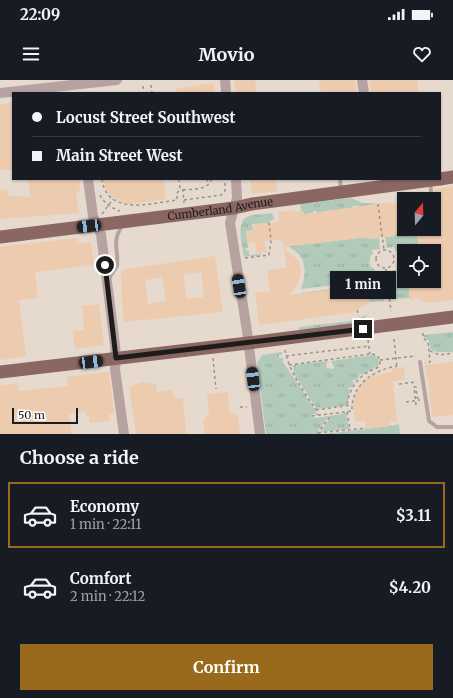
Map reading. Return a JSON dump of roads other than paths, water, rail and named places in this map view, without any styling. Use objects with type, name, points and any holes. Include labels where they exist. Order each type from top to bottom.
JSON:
[{"type":"main road","name":"Cumberland Avenue","points":[[441,178],[453,177]]},
{"type":"main road","name":"Cumberland Avenue","points":[[0,237],[122,216],[234,208],[340,186],[421,180]]},
{"type":"main road","points":[[0,372],[453,317]]},
{"type":"street","points":[[0,93],[77,86],[118,80]]},
{"type":"street","points":[[225,80],[226,92]]},
{"type":"street","points":[[362,80],[364,92]]},
{"type":"street","points":[[88,180],[93,216],[100,220],[123,434]]},
{"type":"street","points":[[236,180],[237,192],[230,222],[260,434]]},
{"type":"lane","points":[[433,192],[436,180]]},
{"type":"lane","points":[[107,280],[117,266],[116,239],[122,216]]},
{"type":"lane","points":[[420,362],[429,421],[437,427],[453,427]]}]
